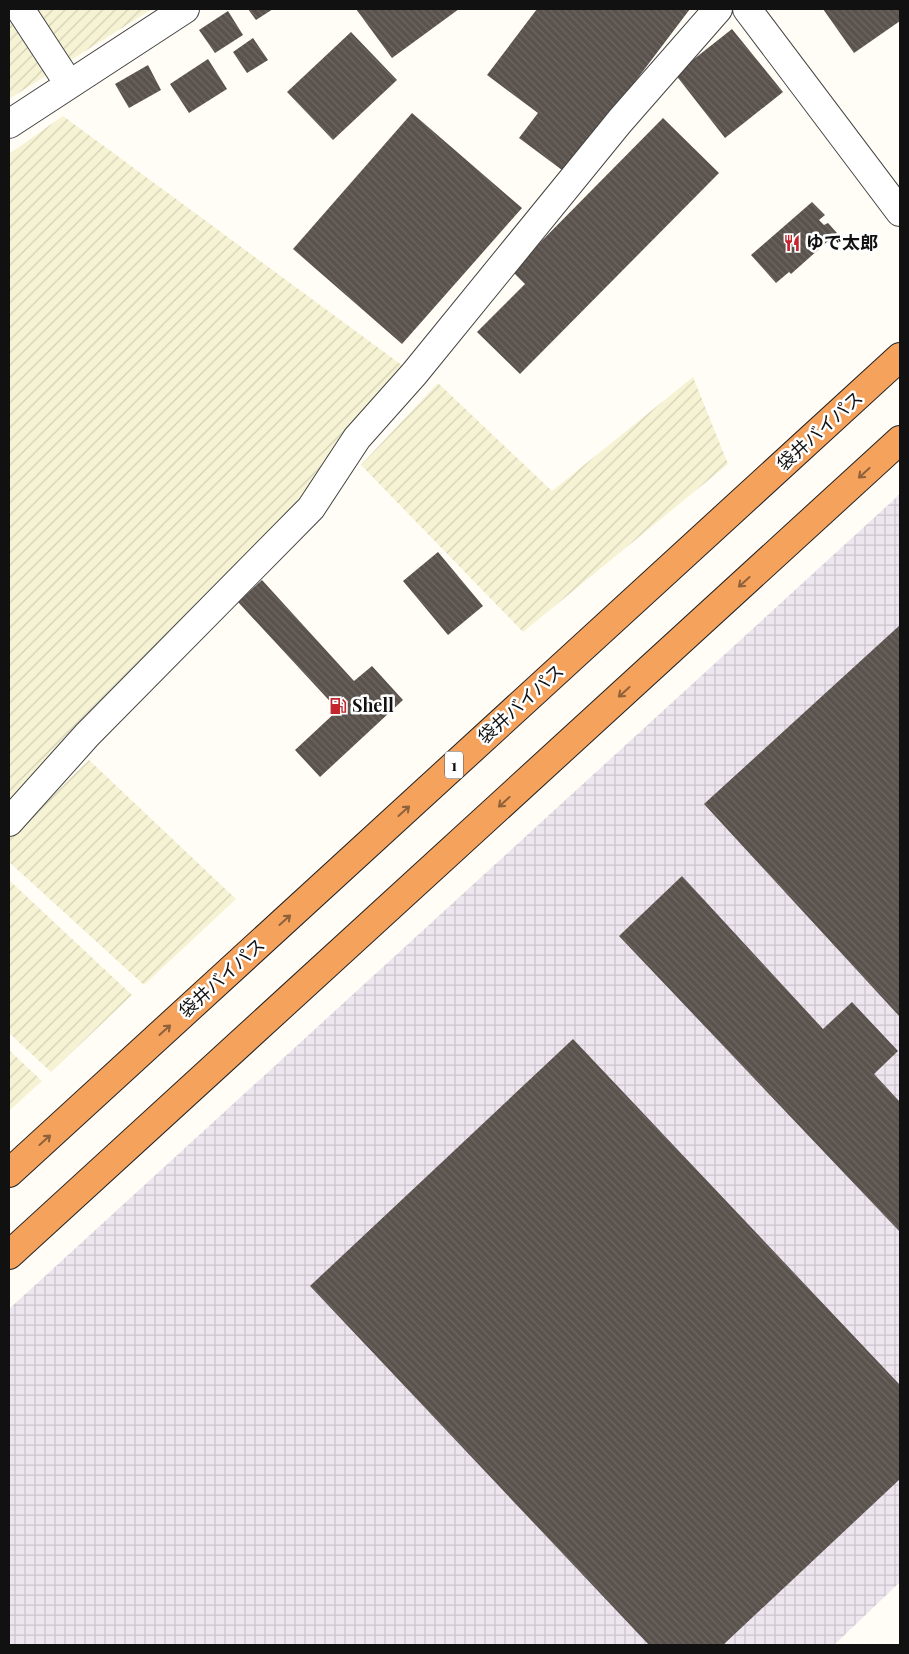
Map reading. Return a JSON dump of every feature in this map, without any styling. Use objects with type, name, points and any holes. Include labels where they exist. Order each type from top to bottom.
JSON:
[{"type":"highway","name":"袋井バイパス","points":[[9,1173],[900,357]]},
{"type":"highway","points":[[9,1254],[900,440]]},
{"type":"street","points":[[20,9],[69,84]]},
{"type":"street","points":[[9,124],[185,9]]},
{"type":"street","points":[[9,822],[87,735],[311,508],[357,438],[414,374],[620,121],[718,9]]},
{"type":"street","points":[[747,9],[900,212]]},
{"type":"shaded area","points":[[9,9],[152,9],[9,99]]},
{"type":"shaded area","points":[[63,116],[414,374],[9,826],[9,154]]},
{"type":"shaded area","points":[[693,377],[728,464],[523,632],[361,465],[438,383],[552,491]]},
{"type":"shaded area","points":[[900,494],[900,1582],[834,1645],[9,1645],[9,1309]]},
{"type":"shaded area","points":[[89,760],[236,899],[144,985],[9,862],[9,838]]},
{"type":"shaded area","points":[[9,880],[132,995],[51,1072],[9,1033]]},
{"type":"shaded area","points":[[9,1050],[42,1081],[9,1111]]},
{"type":"building","points":[[248,9],[273,9],[256,20]]},
{"type":"building","points":[[356,9],[459,9],[392,58]]},
{"type":"building","points":[[537,9],[690,9],[566,173],[519,138],[538,113],[487,75]]},
{"type":"building","points":[[823,9],[900,9],[900,21],[854,53]]},
{"type":"building","points":[[228,11],[243,35],[215,53],[199,30]]},
{"type":"building","points":[[732,29],[783,92],[725,138],[675,74]]},
{"type":"building","points":[[351,32],[397,80],[333,140],[287,92]]},
{"type":"building","points":[[253,38],[268,60],[247,73],[233,52]]},
{"type":"building","points":[[208,59],[227,89],[189,113],[170,84]]},
{"type":"building","points":[[148,65],[161,90],[129,108],[115,84]]},
{"type":"building","points":[[412,113],[522,208],[402,344],[293,249]]},
{"type":"building","points":[[663,118],[719,173],[520,374],[477,332],[525,284],[512,271]]},
{"type":"building","points":[[812,202],[825,215],[819,220],[824,225],[828,223],[837,233],[791,274],[789,272],[776,283],[751,255]]},
{"type":"building","points":[[438,552],[483,606],[448,635],[403,581]]},
{"type":"building","points":[[262,580],[354,681],[372,666],[403,700],[320,777],[295,750],[338,710],[238,602]]},
{"type":"building","points":[[900,625],[900,1017],[704,804]]},
{"type":"building","points":[[682,876],[823,1029],[852,1002],[898,1051],[874,1074],[900,1102],[900,1232],[619,936]]},
{"type":"building","points":[[573,1039],[900,1385],[900,1479],[723,1645],[649,1645],[310,1286]]},
{"type":"place","name":"ゆで太郎","points":[[792,243]]},
{"type":"place","name":"Shell","points":[[338,706]]}]
